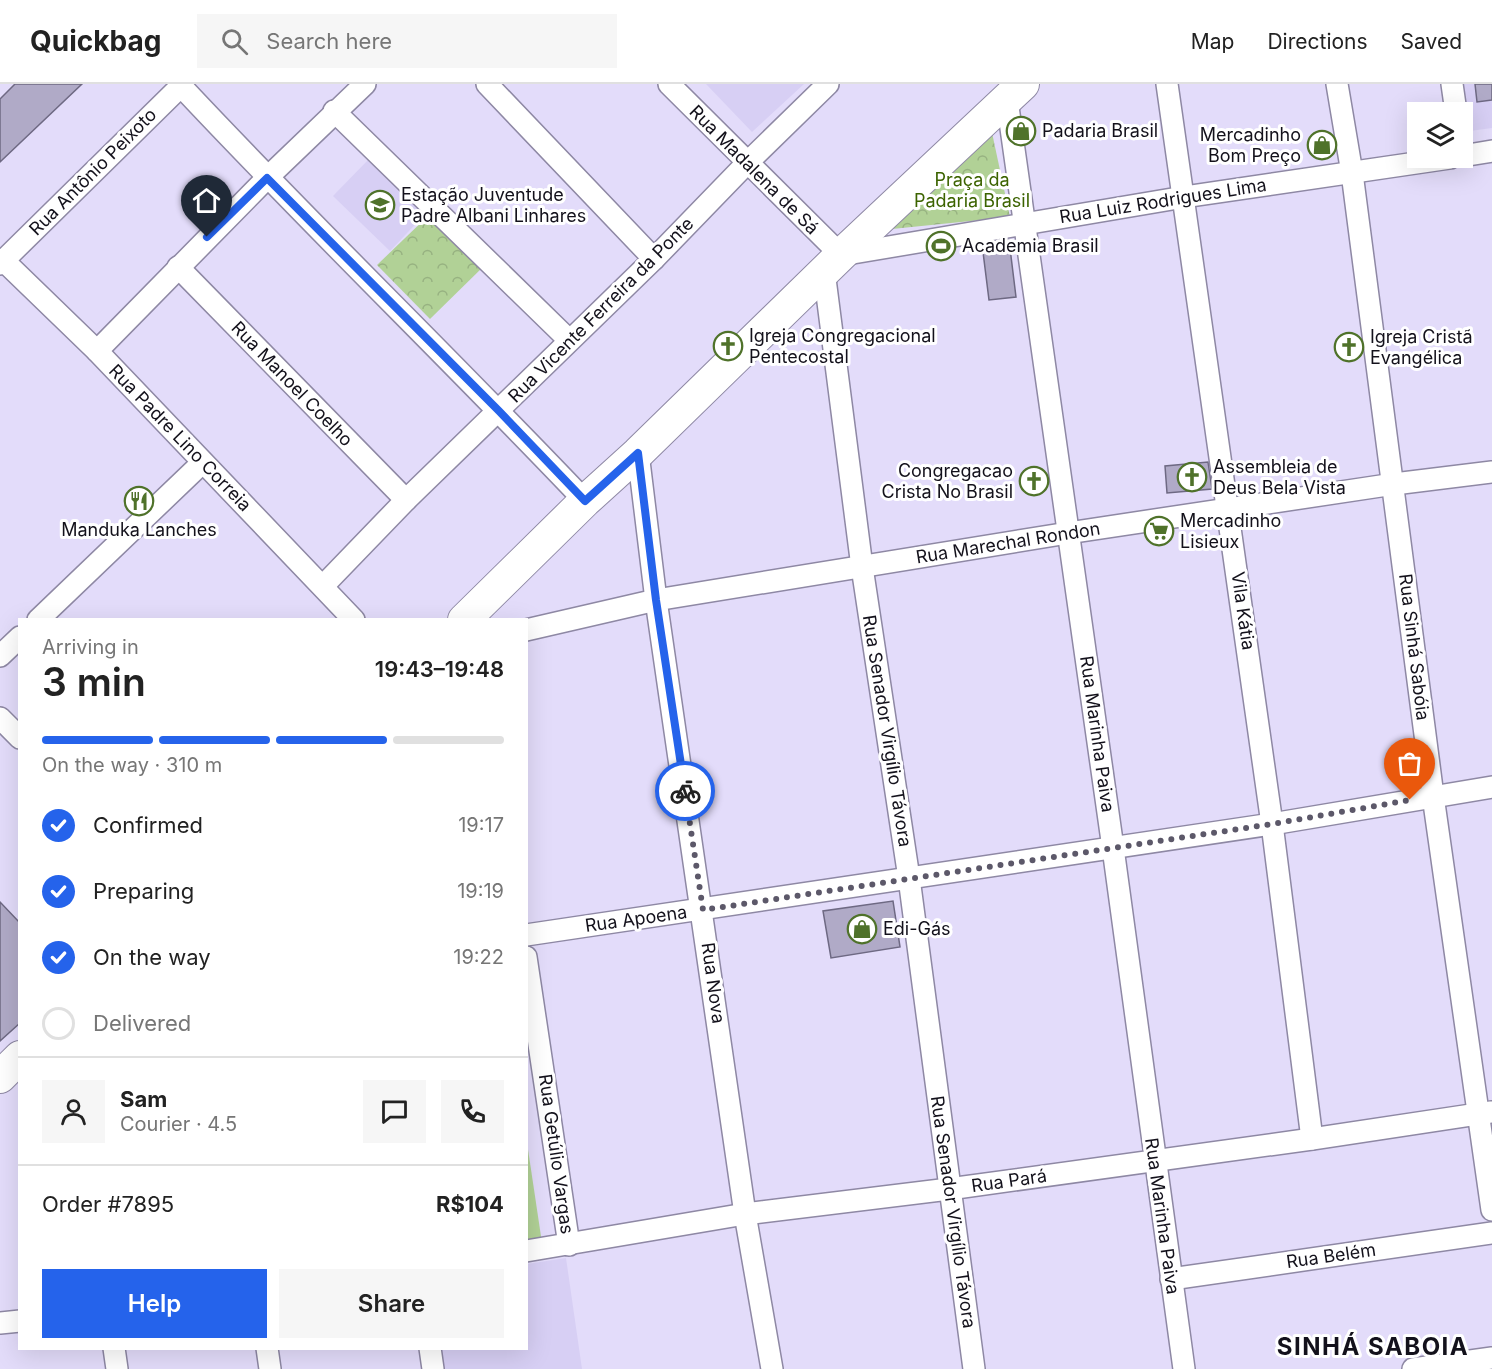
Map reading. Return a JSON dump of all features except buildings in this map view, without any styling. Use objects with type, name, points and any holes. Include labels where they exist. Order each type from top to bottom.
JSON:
[{"type":"main road","points":[[466,618],[832,263],[1015,92]]},
{"type":"main road","points":[[0,1077],[18,1059]]},
{"type":"street","points":[[97,351],[334,111],[365,84]]},
{"type":"street","points":[[487,84],[654,259]]},
{"type":"street","name":"Rua Madalena de Sá","points":[[669,84],[747,164],[832,263]]},
{"type":"street","name":"Rua Vicente Ferreira da Ponte","points":[[323,586],[406,500],[654,259],[828,84]]},
{"type":"street","name":"Vila Kátia","points":[[1167,84],[1229,510],[1312,1139]]},
{"type":"street","name":"Rua Sinhá Sabóia","points":[[1337,84],[1352,173],[1394,484],[1433,796],[1485,1113],[1492,1210]]},
{"type":"street","points":[[1452,84],[1455,102]]},
{"type":"street","points":[[182,85],[267,178],[499,411],[585,501]]},
{"type":"street","name":"Rua Antônio Peixoto","points":[[2,262],[182,85]]},
{"type":"street","name":"Rua Marinha Paiva","points":[[1015,92],[1024,223],[1184,1369]]},
{"type":"street","points":[[334,111],[569,340]]},
{"type":"street","points":[[1473,154],[1492,151]]},
{"type":"street","name":"Rua Luiz Rodrigues Lima","points":[[832,263],[1024,223],[1407,165]]},
{"type":"street","name":"Rua Padre Lino Correia","points":[[2,262],[97,351],[352,618]]},
{"type":"street","name":"Rua Senador Virgílio Távora","points":[[832,263],[862,567],[909,878],[974,1369]]},
{"type":"street","name":"Rua Manoel Coelho","points":[[178,267],[406,500]]},
{"type":"street","name":"Rua Nova","points":[[638,453],[656,600],[703,910],[745,1214],[772,1369]]},
{"type":"street","points":[[40,618],[202,463]]},
{"type":"street","name":"Rua Marechal Rondon","points":[[528,630],[656,600],[1068,533],[1394,484],[1492,472]]},
{"type":"street","points":[[0,656],[18,639]]},
{"type":"street","points":[[0,718],[18,736]]},
{"type":"street","name":"Rua Apoena","points":[[528,935],[1272,824],[1492,787]]},
{"type":"street","name":"Rua Getúlio Vargas","points":[[528,970],[569,1245]]},
{"type":"street","name":"Rua Pará","points":[[528,1251],[745,1214],[950,1189],[1485,1113]]},
{"type":"street","name":"Rua Belém","points":[[1171,1279],[1492,1233]]},
{"type":"street","points":[[0,1323],[18,1321]]},
{"type":"street","points":[[114,1350],[117,1369]]},
{"type":"street","points":[[267,1350],[270,1369]]},
{"type":"street","points":[[430,1350],[433,1369]]},
{"type":"street","points":[[1413,1369],[1492,1358]]},
{"type":"shaded area","points":[[706,84],[804,84],[752,132]]},
{"type":"shaded area","points":[[1463,84],[1492,84],[1492,128],[1473,131],[1473,102],[1466,102]]},
{"type":"shaded area","name":"Estação Juventude Padre Albani Linhares","points":[[370,158],[426,213],[390,251],[333,196]]},
{"type":"shaded area","points":[[566,1258],[582,1369],[441,1369],[438,1350],[528,1350],[528,1264]]},
{"type":"green space","name":"Praça da Padaria Brasil","points":[[991,128],[1010,217],[892,229]]},
{"type":"green space","points":[[431,213],[484,266],[430,319],[377,265]]},
{"type":"green space","points":[[528,1149],[542,1243],[528,1245]]},
{"type":"way so far","points":[[685,791],[703,910],[1272,824],[1410,800]]},
{"type":"place","name":"Padaria Brasil","points":[[1021,131]]},
{"type":"place","name":"Mercadinho Bom Preço","points":[[1322,145]]},
{"type":"place","name":"Estação Juventude Padre Albani Linhares","points":[[380,205]]},
{"type":"place","name":"Academia Brasil","points":[[941,246]]},
{"type":"place","name":"Igreja Congregacional Pentecostal","points":[[728,346]]},
{"type":"place","name":"Igreja Cristã Evangélica","points":[[1349,347]]},
{"type":"place","name":"Assembleia de Deus Bela Vista","points":[[1192,477]]},
{"type":"place","name":"Congregacao Crista No Brasil","points":[[1034,481]]},
{"type":"place","name":"Manduka Lanches","points":[[139,501]]},
{"type":"place","name":"Mercadinho Lisieux","points":[[1159,531]]},
{"type":"place","name":"Edi-Gás","points":[[862,929]]},
{"type":"district","name":"SINHÁ SABOIA","points":[[1373,1347]]},
{"type":"route","points":[[207,237],[267,178],[499,411],[585,501],[638,453],[656,600],[685,791]]}]
